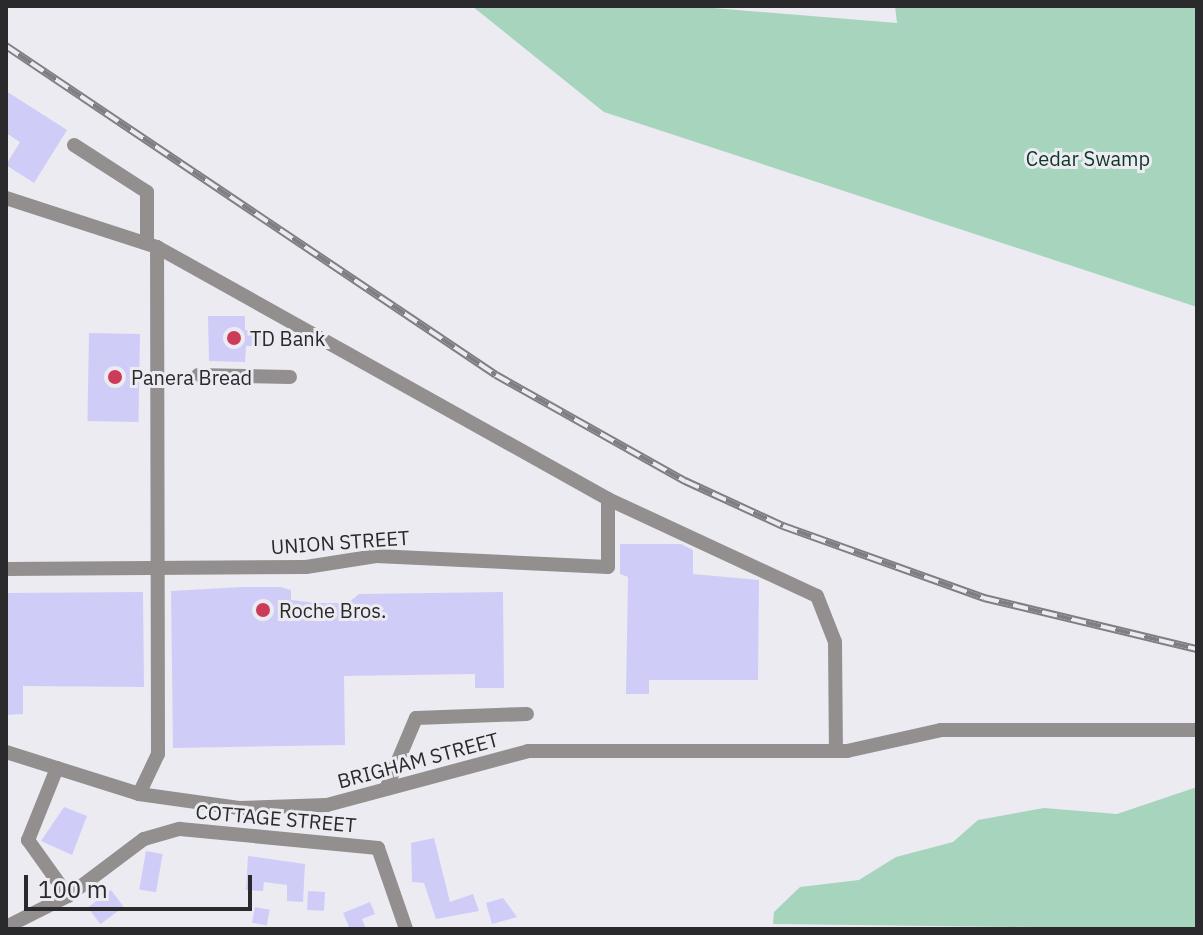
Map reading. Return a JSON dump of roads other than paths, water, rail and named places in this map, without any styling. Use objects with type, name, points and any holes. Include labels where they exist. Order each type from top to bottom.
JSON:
[{"type":"street","points":[[74,145],[147,192],[152,245],[158,754],[139,794]]},
{"type":"street","points":[[6,198],[152,245],[608,499],[817,596],[835,642],[841,751]]},
{"type":"street","points":[[198,375],[290,377]]},
{"type":"street","name":"UNION STREET","points":[[6,569],[306,567],[376,556],[608,567],[608,499]]},
{"type":"street","points":[[386,789],[416,718],[464,711],[527,714]]},
{"type":"street","name":"BRIGHAM STREET","points":[[6,752],[139,794],[239,808],[327,805],[528,751],[841,751],[941,730],[1197,730]]},
{"type":"street","points":[[57,768],[28,840],[68,896]]},
{"type":"street","name":"COTTAGE STREET","points":[[6,927],[68,896],[144,839],[169,830],[378,848],[406,929]]},
{"type":"railway","points":[[6,46],[496,375],[685,481],[783,526],[984,598],[1197,649]]},
{"type":"place","name":"TD Bank","points":[[234,338]]},
{"type":"place","name":"Panera Bread","points":[[115,377]]},
{"type":"place","name":"Roche Bros.","points":[[263,610]]},
{"type":"park label","name":"Cedar Swamp","points":[[1088,158]]}]
